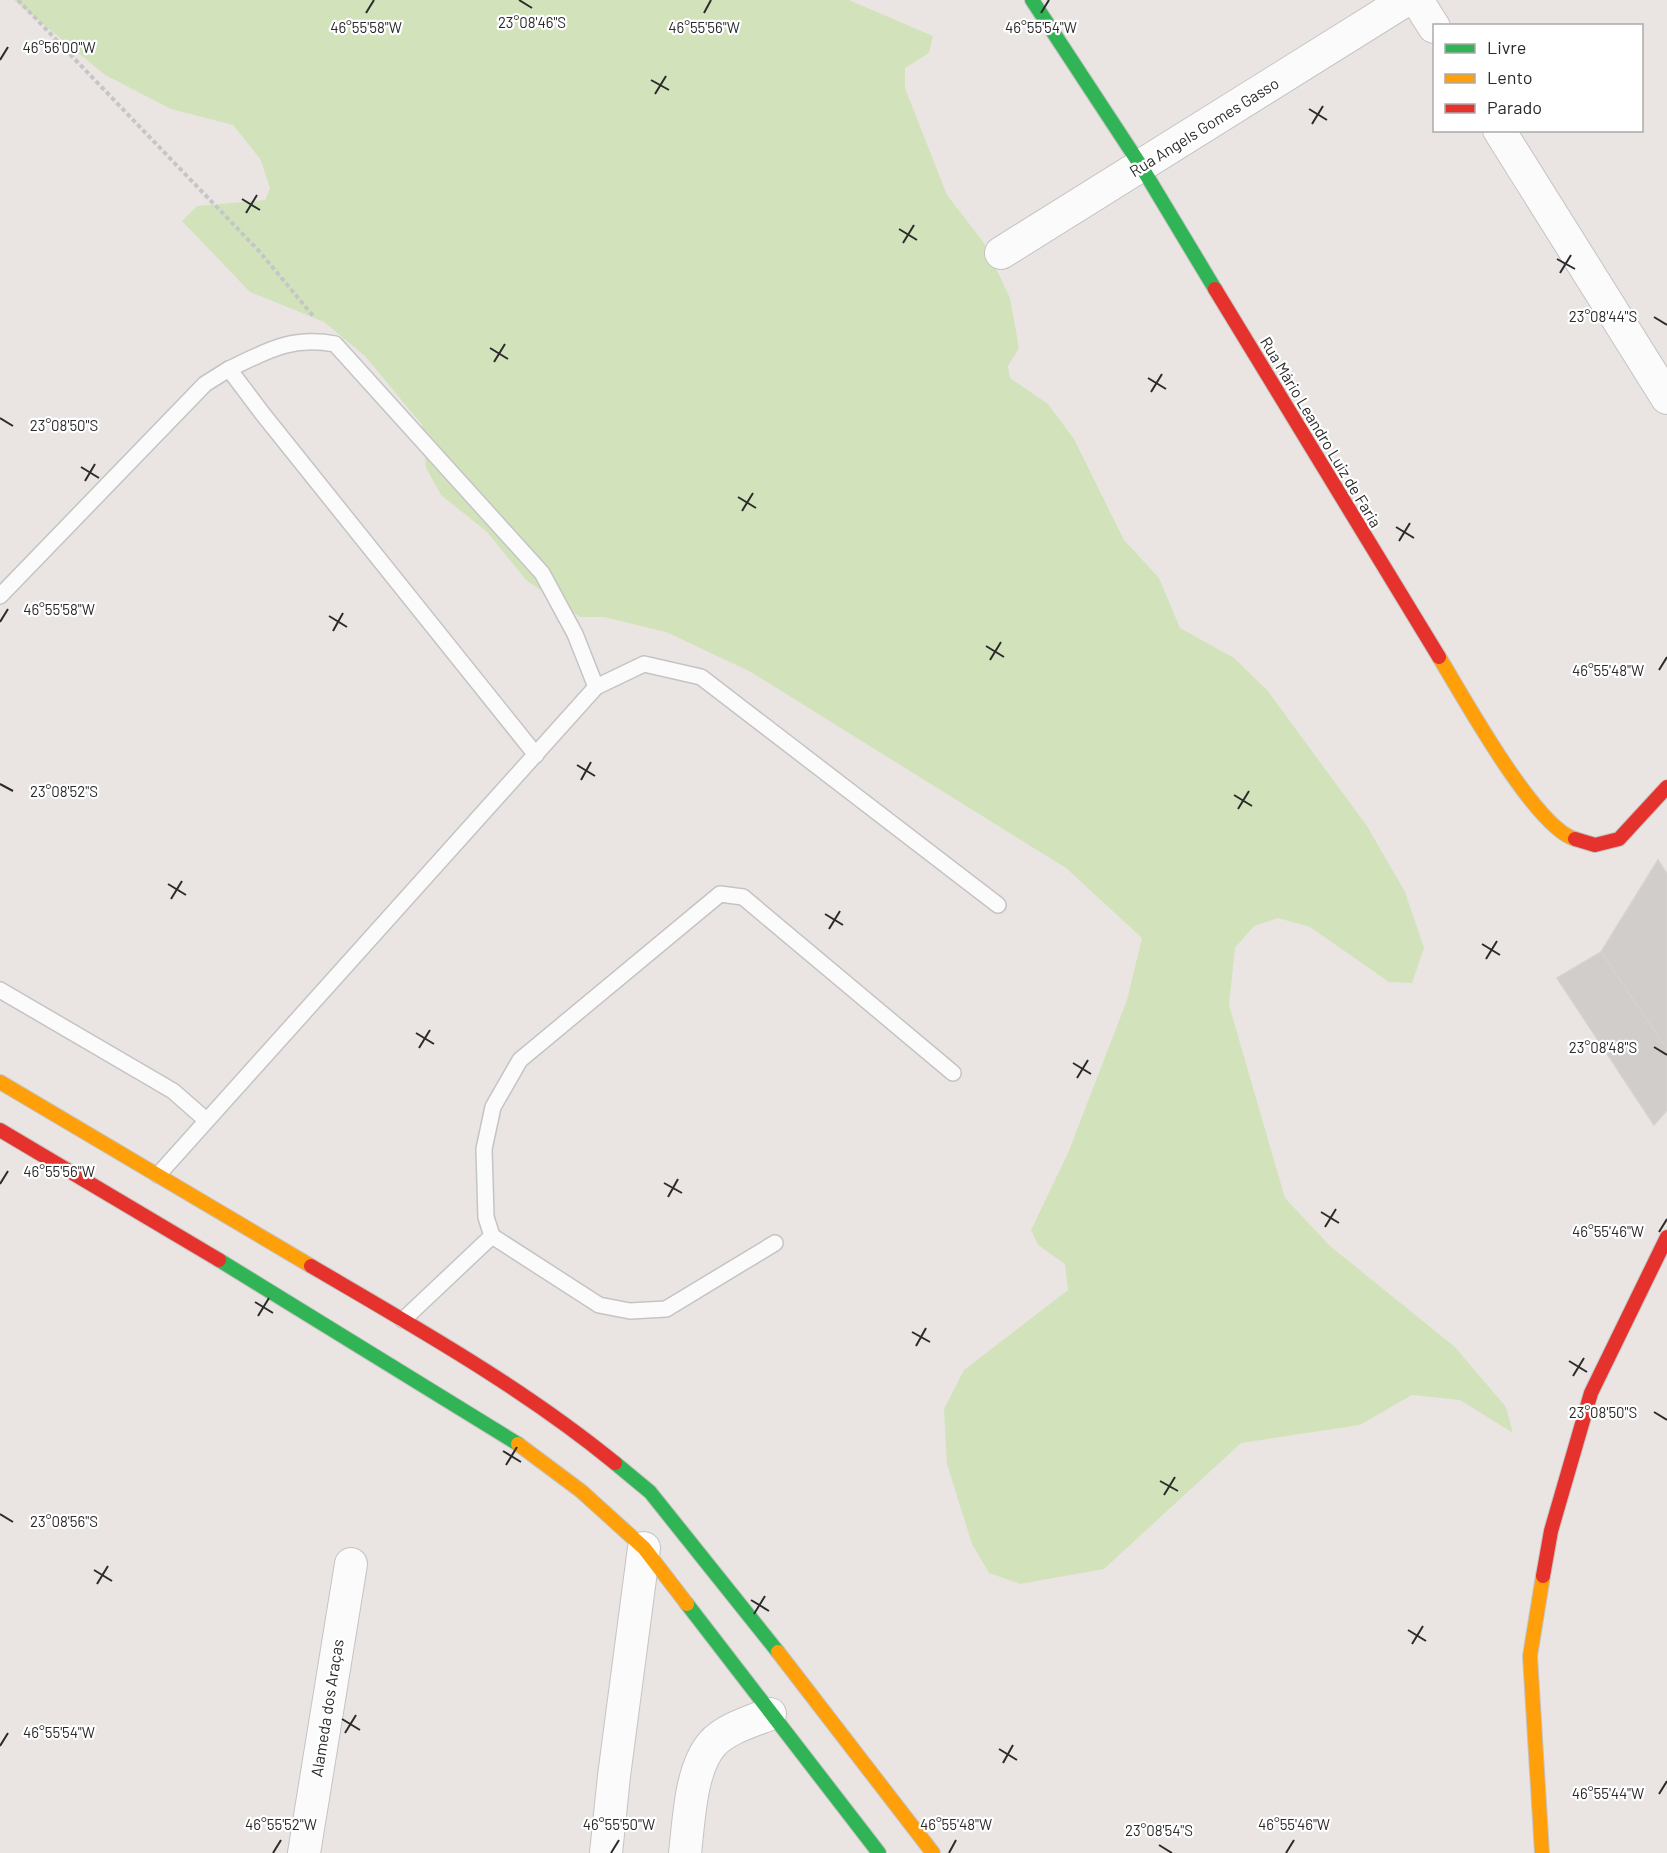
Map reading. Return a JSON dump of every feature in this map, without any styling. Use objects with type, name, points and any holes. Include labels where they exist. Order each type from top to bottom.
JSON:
[{"type":"main road","name":"Rua Mário Leandro Luiz de Faria","points":[[1032,0],[1141,166],[1488,738],[1538,812],[1567,837],[1595,845],[1619,839],[1664,791]]},
{"type":"main road","points":[[0,1082],[404,1320],[515,1389],[582,1436],[650,1492],[782,1657],[933,1853]]},
{"type":"main road","points":[[0,1130],[207,1253],[518,1444],[581,1491],[644,1548],[879,1853]]},
{"type":"main road","points":[[1542,1853],[1530,1656],[1551,1531],[1592,1393],[1667,1237]]},
{"type":"street","name":"Rua Angels Gomes Gasso","points":[[1001,253],[1406,0]]},
{"type":"street","points":[[1417,0],[1433,25]]},
{"type":"street","points":[[1500,132],[1667,398]]},
{"type":"street","points":[[606,1853],[644,1548]]},
{"type":"street","name":"Alameda dos Araças","points":[[304,1853],[351,1564]]},
{"type":"street","points":[[685,1853],[697,1772],[712,1744],[738,1726],[770,1714]]},
{"type":"lane","points":[[0,596],[205,384],[229,369],[280,345],[319,341],[335,344],[351,360],[542,573],[575,634],[596,687]]},
{"type":"lane","points":[[229,369],[536,755]]},
{"type":"lane","points":[[158,1175],[596,687],[644,664],[701,677],[998,905]]},
{"type":"lane","points":[[775,1243],[666,1309],[630,1311],[599,1305],[492,1236],[486,1216],[484,1149],[493,1107],[520,1060],[720,894],[742,897],[953,1073]]},
{"type":"lane","points":[[0,990],[173,1091],[206,1120]]},
{"type":"lane","points":[[404,1320],[492,1236]]},
{"type":"path","points":[[18,0],[259,251],[335,344]]},
{"type":"green space","points":[[14,0],[849,0],[933,36],[929,53],[905,68],[905,88],[947,195],[984,243],[1010,298],[1019,348],[1008,366],[1010,378],[1048,404],[1074,439],[1124,540],[1159,578],[1180,628],[1234,658],[1267,690],[1367,826],[1405,892],[1424,948],[1412,983],[1389,982],[1310,927],[1278,918],[1254,926],[1235,948],[1229,1005],[1285,1198],[1330,1246],[1455,1347],[1506,1407],[1513,1433],[1460,1400],[1412,1395],[1360,1425],[1241,1443],[1104,1569],[1020,1584],[989,1573],[972,1544],[947,1464],[944,1409],[964,1370],[1068,1290],[1065,1264],[1038,1245],[1031,1230],[1068,1153],[1127,1000],[1142,938],[1066,868],[749,671],[666,632],[604,617],[580,617],[526,580],[487,532],[441,495],[426,468],[422,425],[365,356],[324,322],[250,292],[182,221],[197,206],[265,200],[270,189],[261,160],[233,125],[171,109],[105,75]]},
{"type":"building","points":[[1658,860],[1667,874],[1667,1049],[1601,952]]},
{"type":"building","points":[[1601,952],[1667,1049],[1667,1110],[1654,1125],[1557,978]]},
{"type":"traffic: fast","points":[[1032,0],[1141,166],[1215,289]]},
{"type":"traffic: fast","points":[[219,1260],[518,1444]]},
{"type":"traffic: fast","points":[[615,1463],[650,1492],[778,1652]]},
{"type":"traffic: fast","points":[[687,1604],[879,1853]]},
{"type":"traffic: slow","points":[[1439,657],[1482,729],[1521,787],[1559,830],[1575,839]]},
{"type":"traffic: slow","points":[[0,1082],[311,1266]]},
{"type":"traffic: slow","points":[[518,1444],[581,1491],[644,1548],[687,1604]]},
{"type":"traffic: slow","points":[[1542,1853],[1530,1656],[1543,1576]]},
{"type":"traffic: slow","points":[[778,1652],[933,1853]]},
{"type":"traffic: jam","points":[[1215,289],[1439,657]]},
{"type":"traffic: jam","points":[[1575,839],[1595,845],[1619,839],[1667,787]]},
{"type":"traffic: jam","points":[[0,1130],[219,1260]]},
{"type":"traffic: jam","points":[[1543,1576],[1551,1531],[1591,1393],[1667,1237]]},
{"type":"traffic: jam","points":[[311,1266],[505,1383],[580,1435],[615,1463]]}]
